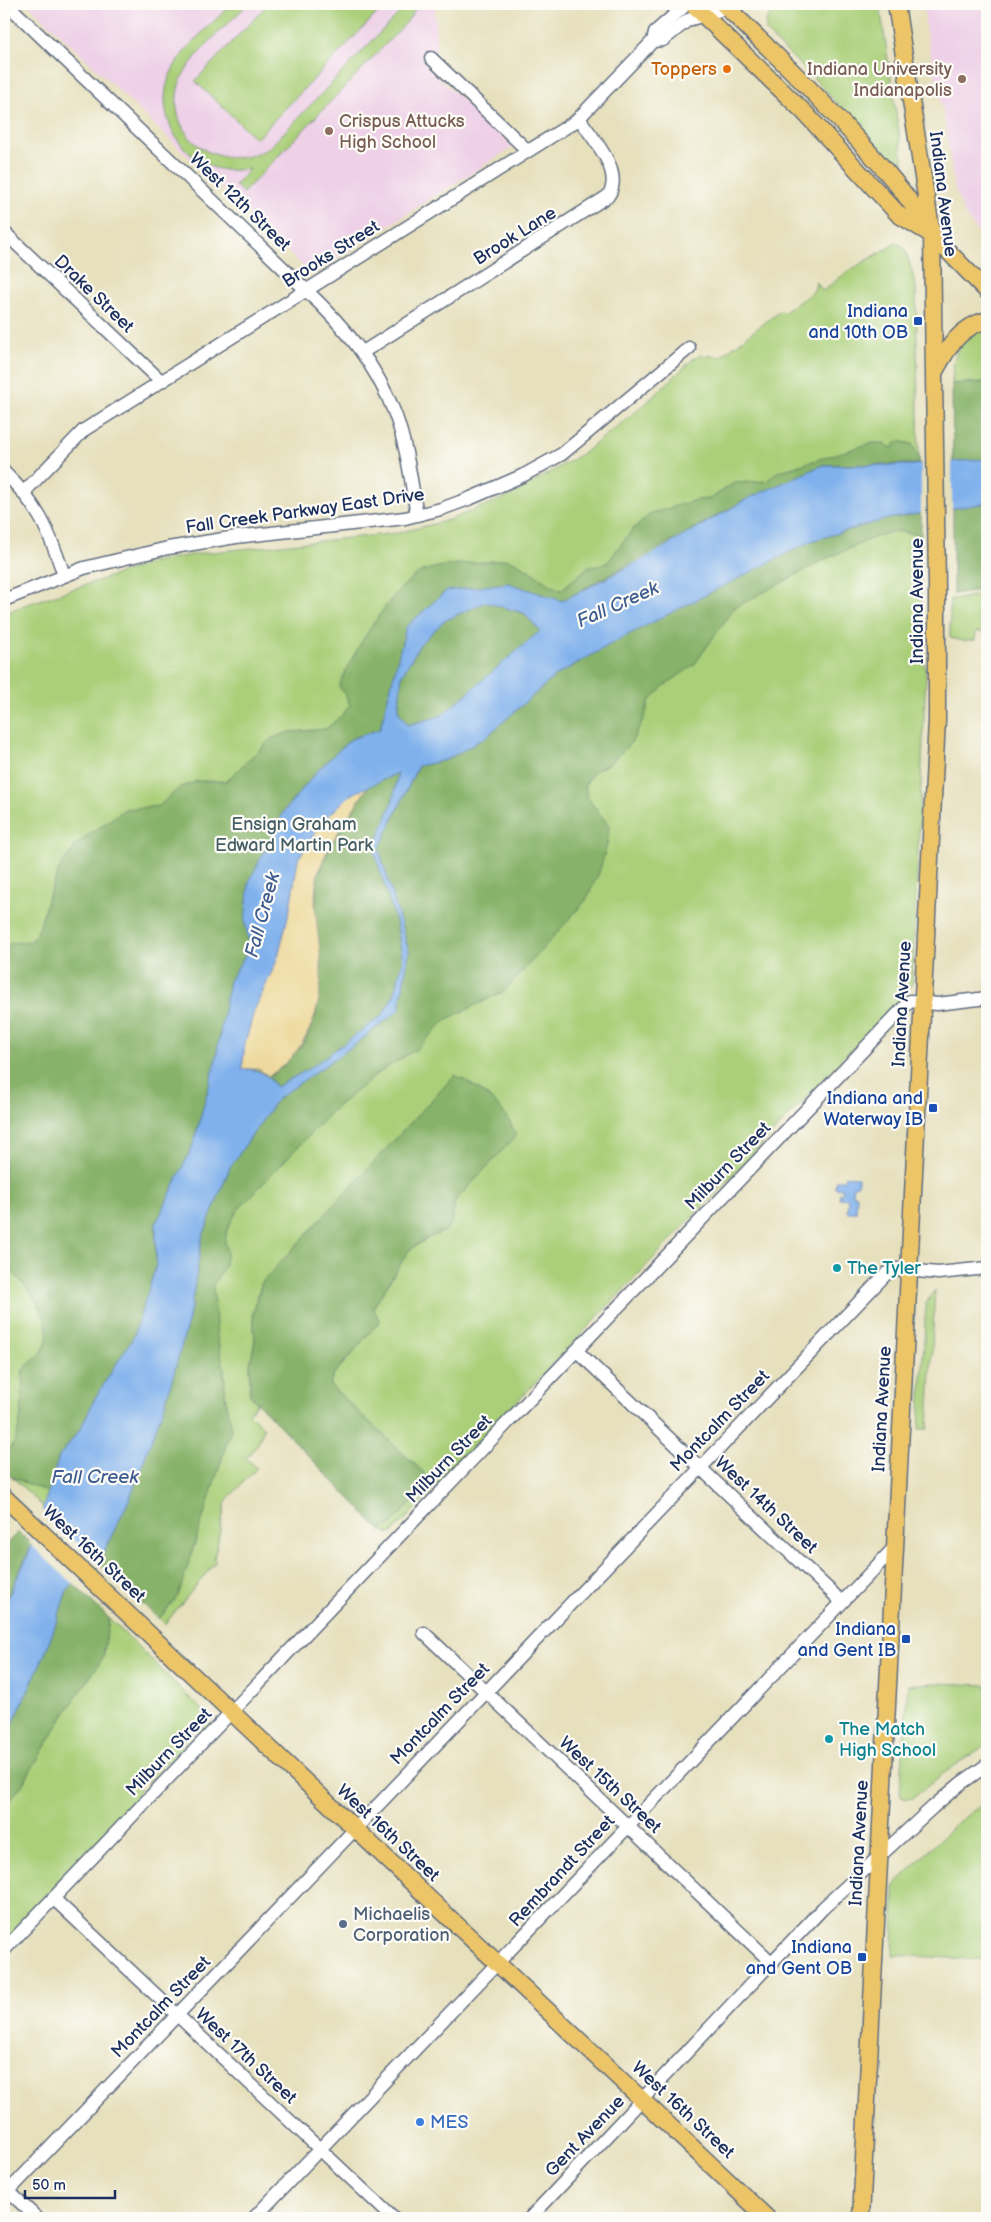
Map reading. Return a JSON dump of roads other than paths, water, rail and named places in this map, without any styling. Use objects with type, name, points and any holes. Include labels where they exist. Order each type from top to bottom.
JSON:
[{"type":"main road","name":"Indiana Avenue","points":[[860,2218],[937,720],[932,235],[896,4]]},
{"type":"main road","points":[[730,5],[860,142],[913,202],[932,235]]},
{"type":"main road","points":[[698,9],[804,112],[899,215],[932,235],[987,291]]},
{"type":"main road","points":[[934,373],[947,349],[958,336],[967,328],[987,320]]},
{"type":"main road","name":"West 16th Street","points":[[4,1497],[354,1830],[644,2100],[767,2218]]},
{"type":"street","name":"West 12th Street","points":[[7,4],[345,328],[379,379],[395,413],[402,438],[417,515]]},
{"type":"street","name":"Brooks Street","points":[[24,492],[84,430],[578,118],[653,40],[655,32],[687,4]]},
{"type":"street","name":"Brooks Street","points":[[653,40],[663,40],[688,20],[698,9],[730,5]]},
{"type":"street","points":[[431,58],[528,151]]},
{"type":"street","name":"Brook Lane","points":[[362,352],[608,196],[613,185],[614,173],[578,118]]},
{"type":"street","name":"Drake Street","points":[[4,232],[161,381]]},
{"type":"street","name":"Fall Creek Parkway East Drive","points":[[4,600],[64,575],[138,555],[206,542],[352,525],[417,515],[491,490],[562,454],[689,348]]},
{"type":"street","points":[[4,472],[24,492],[46,527],[64,575]]},
{"type":"street","points":[[922,1004],[987,998]]},
{"type":"street","name":"Milburn Street","points":[[4,1950],[910,1001],[922,1004]]},
{"type":"street","name":"Montcalm Street","points":[[5,2192],[177,2015],[887,1273],[896,1269],[938,1274],[987,1268]]},
{"type":"street","name":"West 14th Street","points":[[577,1351],[842,1602]]},
{"type":"street","name":"Rembrandt Street","points":[[254,2218],[895,1546]]},
{"type":"street","name":"West 15th Street","points":[[424,1633],[771,1962]]},
{"type":"street","name":"Gent Avenue","points":[[530,2218],[644,2100],[823,1908],[946,1796],[987,1765]]},
{"type":"street","name":"West 17th Street","points":[[53,1898],[393,2218]]},
{"type":"street","points":[[5,2192],[37,2218]]},
{"type":"water","name":"Fall Creek","points":[[987,459],[987,503],[887,519],[811,541],[618,640],[555,676],[486,737],[446,760],[418,766],[379,849],[409,952],[399,1010],[357,1043],[277,1099],[230,1167],[202,1238],[189,1319],[166,1401],[129,1500],[101,1557],[67,1590],[47,1649],[4,1743],[4,1605],[28,1555],[59,1457],[81,1428],[95,1398],[134,1336],[156,1266],[156,1224],[193,1145],[215,1064],[229,981],[250,948],[245,923],[249,882],[284,811],[319,769],[351,739],[380,729],[406,627],[446,591],[508,583],[562,601],[645,558],[747,499],[823,465],[912,465]],"holes":[[[485,602],[524,613],[540,631],[441,716],[408,725],[398,711],[402,675],[420,644],[444,621]],[[398,773],[393,800],[374,850],[397,925],[403,960],[395,993],[382,1016],[307,1070],[276,1087],[262,1073],[242,1069],[245,1043],[254,1011],[277,960],[290,908],[298,859],[322,822],[350,795]]]},
{"type":"water","points":[[845,1176],[858,1177],[858,1185],[853,1186],[853,1194],[857,1195],[856,1212],[847,1212],[848,1199],[839,1198],[843,1189],[835,1188],[836,1180],[844,1180]]},
{"type":"place","name":"Toppers","points":[[727,69]]},
{"type":"place","name":"Indiana University Indianapolis","points":[[962,79]]},
{"type":"place","name":"Crispus Attucks High School","points":[[329,131]]},
{"type":"place","name":"Indiana and 10th OB","points":[[918,321]]},
{"type":"place","name":"Indiana and Waterway IB","points":[[933,1108]]},
{"type":"place","name":"The Tyler","points":[[837,1268]]},
{"type":"place","name":"Indiana and Gent IB","points":[[906,1639]]},
{"type":"place","name":"The Match High School","points":[[829,1739]]},
{"type":"place","name":"Michaelis Corporation","points":[[343,1924]]},
{"type":"place","name":"Indiana and Gent OB","points":[[862,1957]]},
{"type":"place","name":"MES","points":[[420,2122]]},
{"type":"park label","name":"Ensign Graham Edward Martin Park","points":[[294,834]]}]
